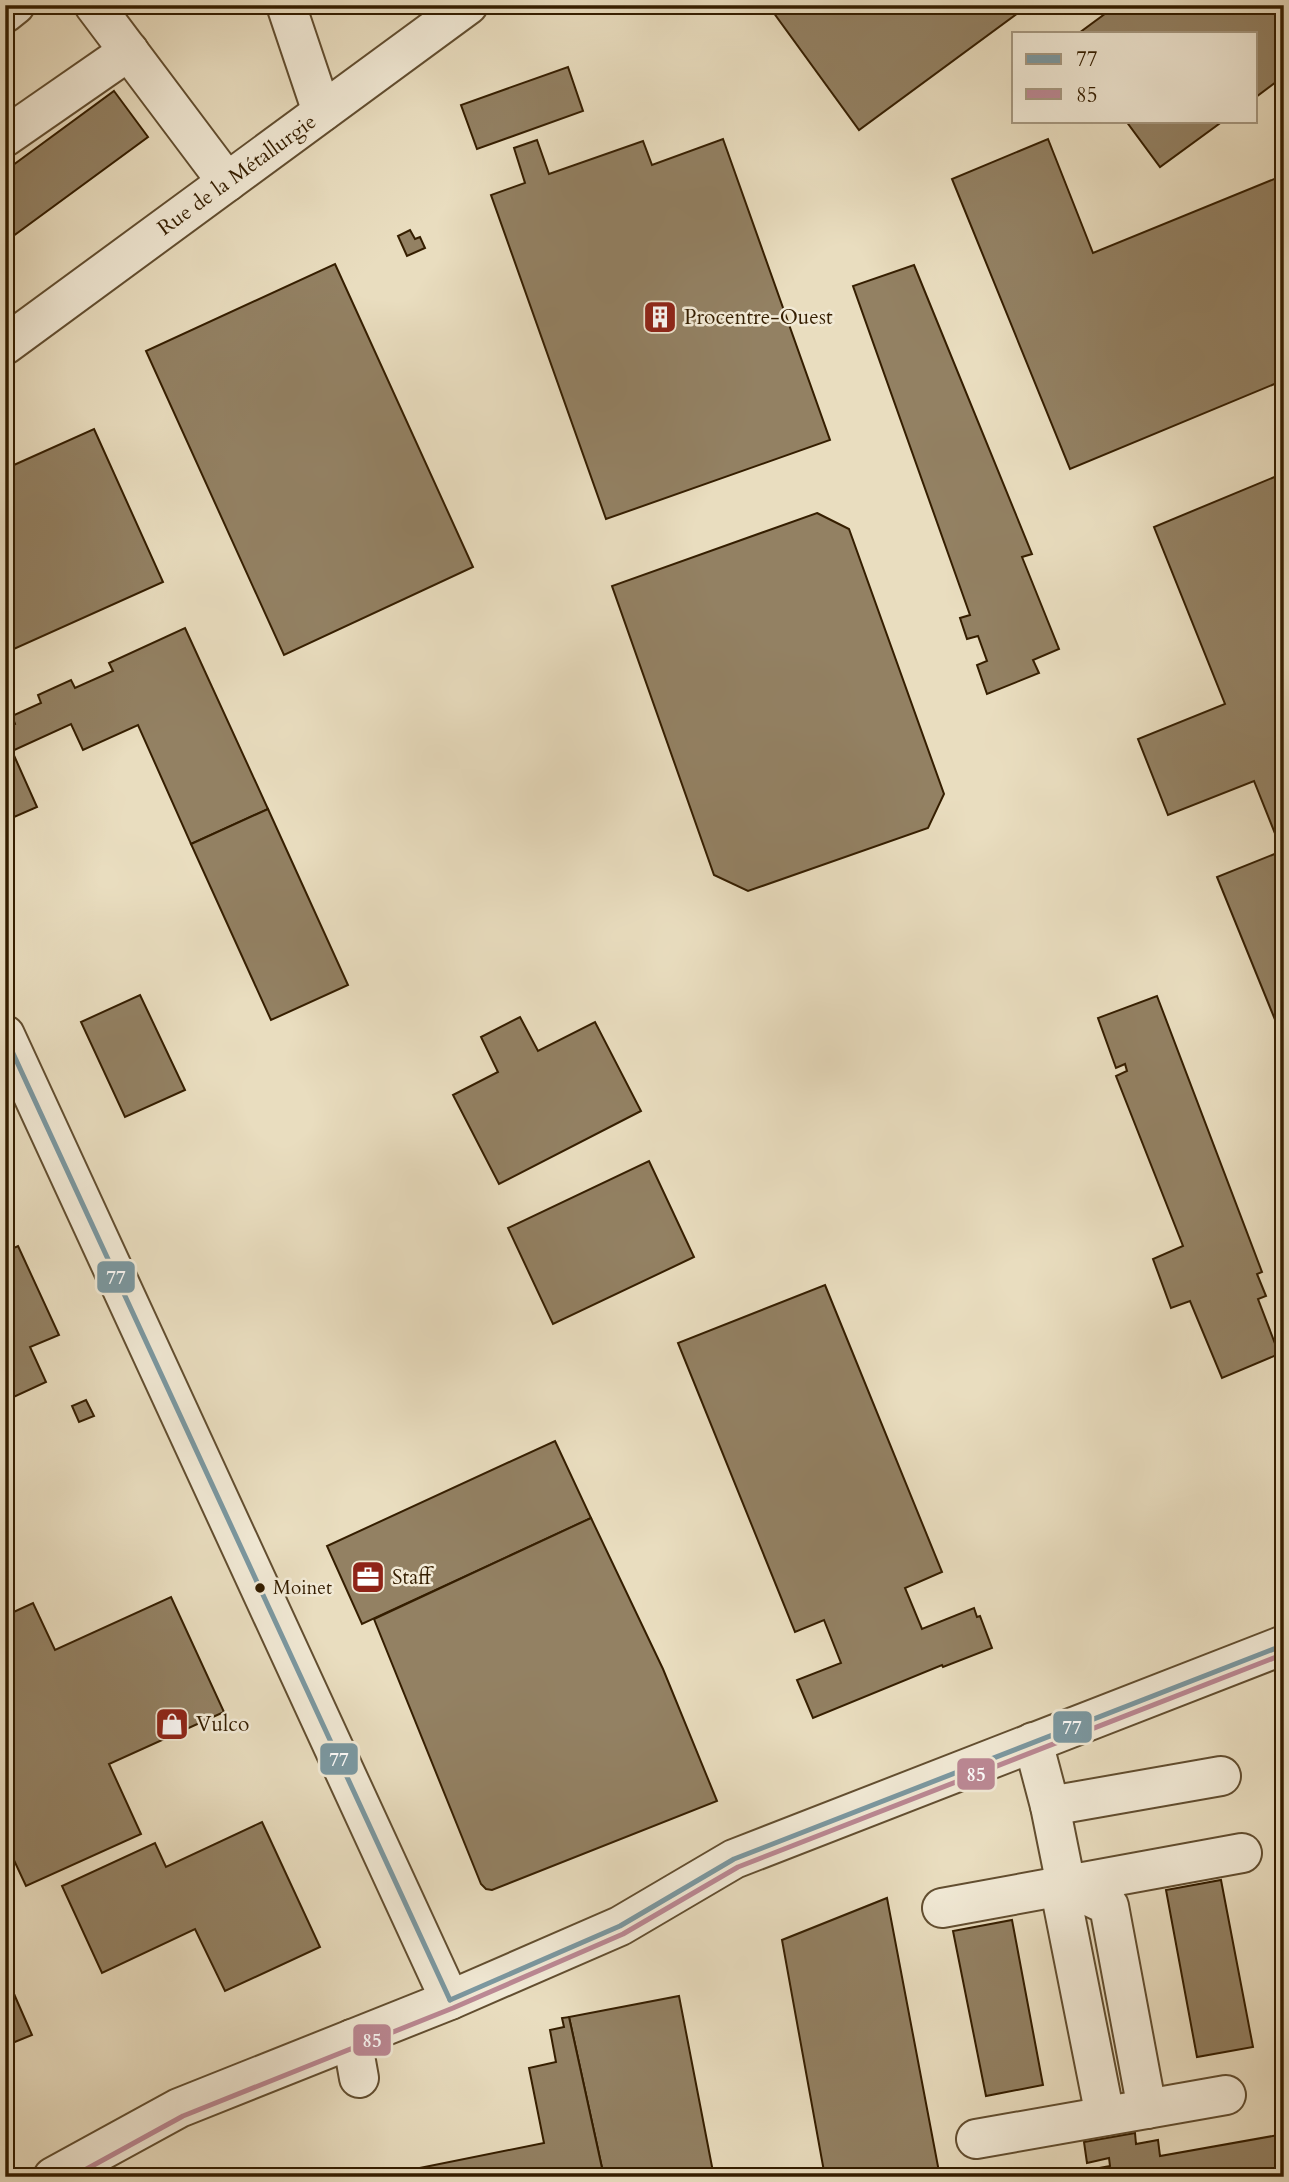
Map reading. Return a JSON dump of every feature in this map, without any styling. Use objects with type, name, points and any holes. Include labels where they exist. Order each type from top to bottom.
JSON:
[{"type":"street","points":[[5,13],[15,5]]},
{"type":"street","points":[[94,5],[228,182]]},
{"type":"street","points":[[286,5],[322,113]]},
{"type":"street","name":"Rue de la Métallurgie","points":[[5,345],[468,5]]},
{"type":"street","points":[[5,137],[129,51]]},
{"type":"street","points":[[5,1035],[450,2000]]},
{"type":"street","points":[[53,2177],[178,2108],[450,2000],[620,1926],[734,1859],[1284,1644]]},
{"type":"street","points":[[1032,1742],[1050,1806],[1066,1885],[1063,1905],[1105,2116]]},
{"type":"street","points":[[1050,1806],[1221,1776]]},
{"type":"street","points":[[942,1908],[1242,1853]]},
{"type":"street","points":[[1066,1885],[1109,1906],[1147,2109]]},
{"type":"street","points":[[352,2039],[359,2078]]},
{"type":"street","points":[[976,2139],[1226,2095]]},
{"type":"building","points":[[768,5],[1029,5],[859,130]]},
{"type":"building","points":[[1117,5],[1284,5],[1284,76],[1258,96],[1258,32],[1080,32]]},
{"type":"building","points":[[568,67],[583,111],[477,149],[461,105]]},
{"type":"building","points":[[114,91],[148,137],[5,242],[5,171]]},
{"type":"building","points":[[1127,122],[1222,122],[1160,167]]},
{"type":"building","name":"Procentre-Ouest","points":[[723,139],[830,440],[606,519],[491,195],[525,183],[514,148],[537,140],[549,174],[643,141],[652,165]]},
{"type":"building","points":[[1048,139],[1093,253],[1284,175],[1284,380],[1070,469],[952,179]]},
{"type":"building","points":[[410,230],[415,239],[420,237],[425,248],[407,256],[398,236]]},
{"type":"building","points":[[335,264],[473,567],[284,655],[146,351]]},
{"type":"building","points":[[914,265],[1032,554],[1022,557],[1059,649],[1033,660],[1039,673],[987,694],[977,665],[987,661],[978,636],[967,639],[960,618],[970,615],[853,286]]},
{"type":"building","points":[[94,429],[163,582],[5,653],[5,469]]},
{"type":"building","points":[[1284,473],[1284,1024],[1278,1027],[1217,877],[1282,851],[1254,781],[1168,815],[1138,739],[1225,704],[1154,527]]},
{"type":"building","points":[[817,513],[849,529],[944,794],[928,828],[748,891],[714,875],[612,586]]},
{"type":"building","points":[[185,628],[268,809],[191,844],[138,725],[83,750],[71,724],[12,751],[37,807],[5,821],[5,728],[15,724],[12,716],[41,703],[38,695],[71,680],[75,688],[113,671],[109,663]]},
{"type":"building","points":[[268,809],[348,985],[271,1020],[191,844]]},
{"type":"building","points":[[140,995],[185,1090],[125,1117],[81,1022]]},
{"type":"building","points":[[1157,996],[1262,1272],[1257,1274],[1266,1296],[1258,1299],[1279,1354],[1222,1378],[1190,1301],[1171,1308],[1153,1259],[1183,1246],[1116,1076],[1127,1071],[1125,1064],[1116,1068],[1098,1018]]},
{"type":"building","points":[[520,1017],[538,1051],[595,1022],[641,1111],[499,1184],[453,1095],[498,1072],[481,1037]]},
{"type":"building","points":[[649,1161],[694,1257],[553,1324],[508,1228]]},
{"type":"building","points":[[18,1246],[59,1335],[30,1347],[46,1382],[5,1401],[5,1308],[10,1306],[5,1296],[5,1252]]},
{"type":"building","points":[[825,1285],[942,1572],[905,1588],[922,1629],[974,1608],[977,1617],[980,1616],[992,1648],[943,1667],[942,1665],[813,1718],[797,1680],[841,1663],[824,1620],[795,1632],[678,1343]]},
{"type":"building","points":[[86,1400],[94,1416],[79,1422],[72,1406]]},
{"type":"building","points":[[555,1441],[591,1518],[362,1624],[327,1546]]},
{"type":"building","points":[[591,1518],[663,1669],[717,1801],[492,1890],[486,1889],[481,1884],[374,1619]]},
{"type":"building","points":[[171,1597],[224,1712],[109,1764],[141,1834],[26,1886],[5,1841],[5,1616],[33,1603],[55,1650]]},
{"type":"building","points":[[262,1822],[320,1947],[225,1991],[195,1929],[102,1973],[62,1886],[155,1843],[166,1867]]},
{"type":"building","points":[[1221,1880],[1253,2047],[1197,2057],[1166,1890]]},
{"type":"building","points":[[887,1898],[940,2177],[825,2177],[782,1940]]},
{"type":"building","points":[[1012,1920],[1043,2085],[986,2096],[953,1931]]},
{"type":"building","points":[[5,1974],[14,1994],[5,1998]]},
{"type":"building","points":[[14,1994],[32,2035],[5,2046],[5,1998]]},
{"type":"building","points":[[679,1996],[714,2177],[604,2177],[569,2017]]},
{"type":"building","points":[[569,2017],[604,2177],[375,2177],[544,2143],[529,2068],[556,2062],[550,2030],[564,2027],[562,2018]]},
{"type":"building","points":[[1135,2133],[1136,2144],[1158,2140],[1160,2156],[1284,2134],[1284,2177],[1051,2177],[1110,2166],[1109,2158],[1087,2163],[1084,2142]]},
{"type":"transit line","name":"77","points":[[5,1036],[450,2000]]},
{"type":"transit line","name":"77","points":[[450,2000],[620,1926],[734,1859],[1284,1645]]},
{"type":"transit line","name":"85","points":[[72,2177],[183,2116],[453,2008],[623,1934],[738,1867],[1284,1654]]},
{"type":"place","name":"Procentre-Ouest","points":[[660,317]]},
{"type":"place","name":"Staff","points":[[368,1577]]},
{"type":"place","name":"Moinet","points":[[260,1588]]},
{"type":"place","name":"Vulco","points":[[172,1724]]}]
